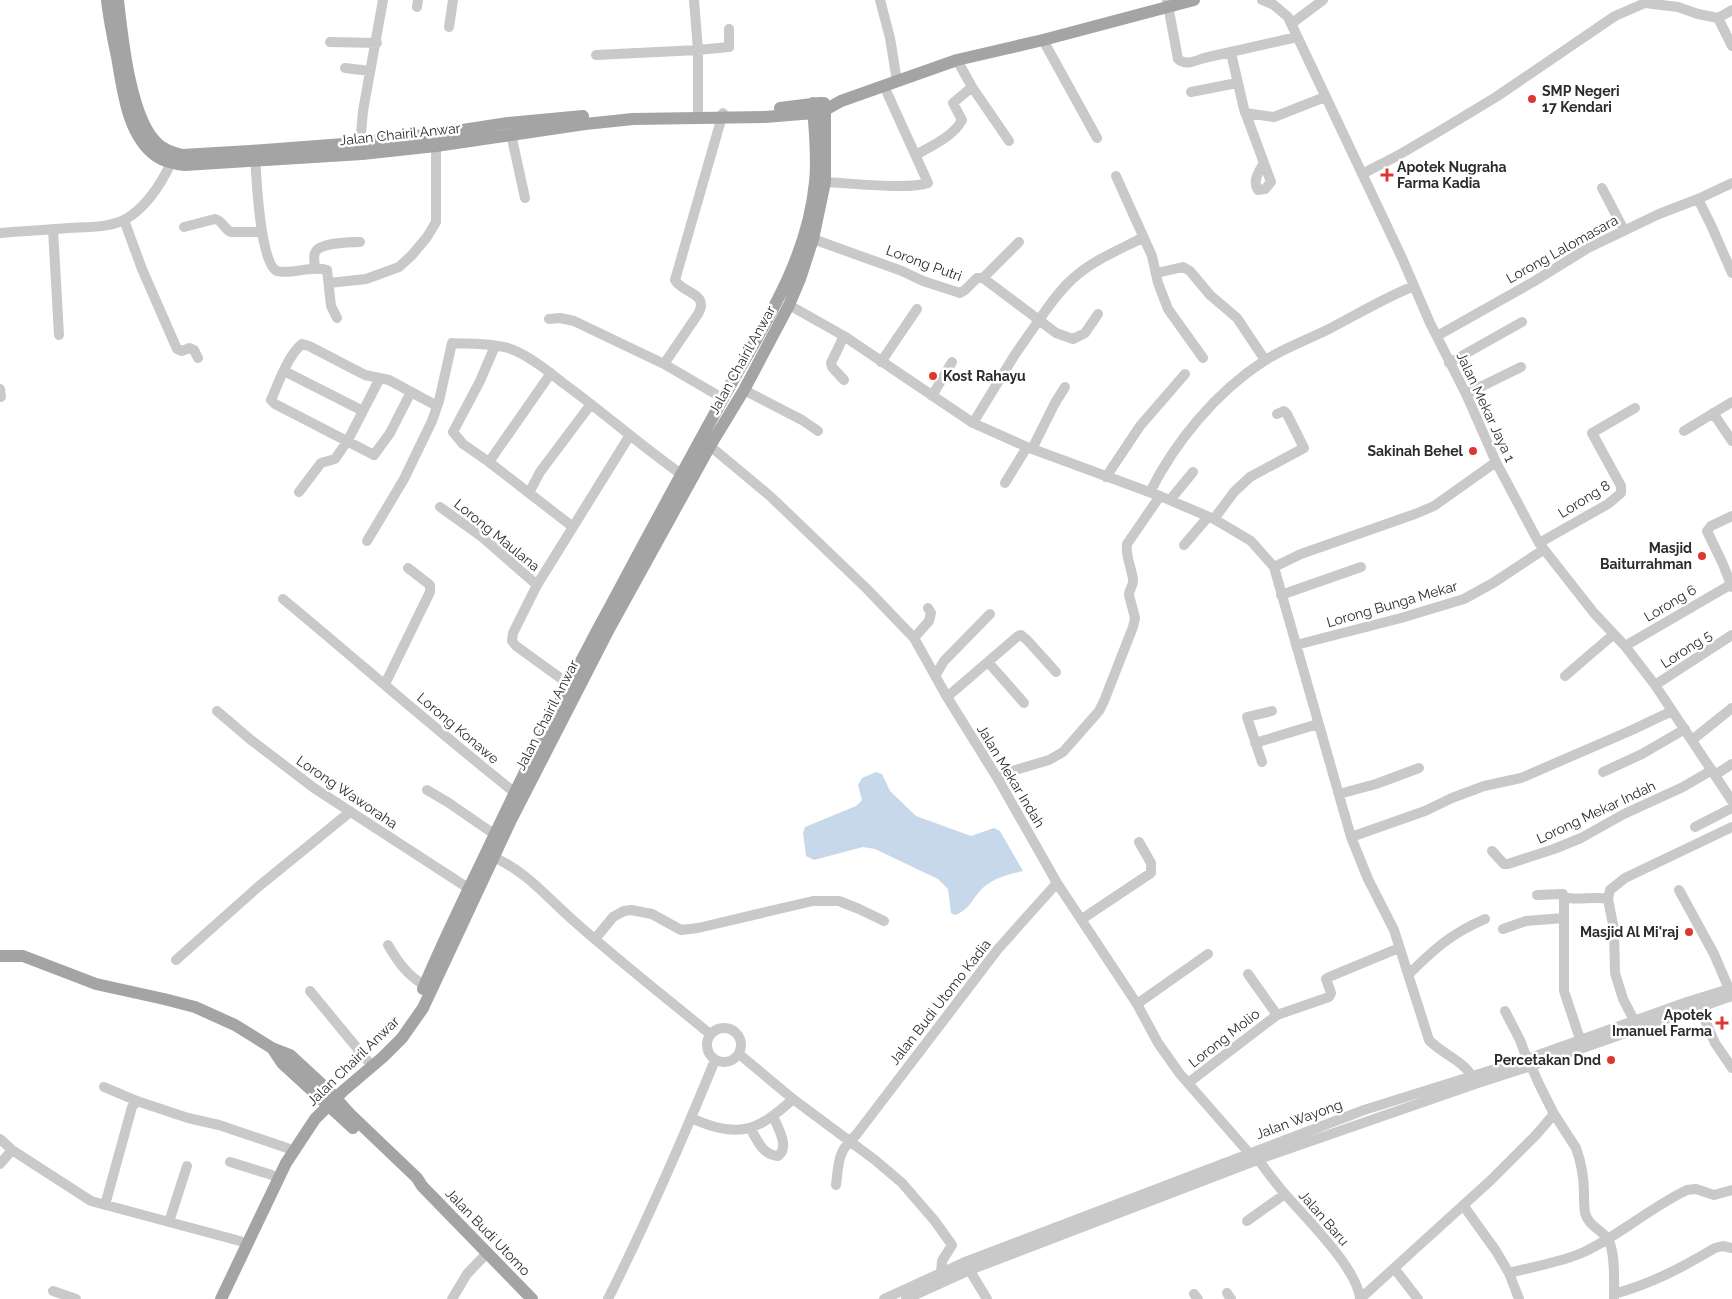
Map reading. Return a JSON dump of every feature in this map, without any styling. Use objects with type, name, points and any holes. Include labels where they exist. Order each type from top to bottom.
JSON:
[{"type":"main road","name":"Jalan Chairil Anwar","points":[[107,0],[114,16],[137,106],[144,124],[158,144],[171,152],[182,155],[255,156]]},
{"type":"main road","name":"Jalan Chairil Anwar","points":[[118,0],[114,16],[126,104],[140,138],[157,156],[171,163],[186,165],[255,156],[362,148],[436,146],[511,134],[633,120],[722,114]]},
{"type":"main road","points":[[822,107],[957,60],[1043,40],[1167,3],[1194,0]]},
{"type":"main road","name":"Jalan Chairil Anwar","points":[[362,148],[508,122],[636,112],[698,112],[765,116],[822,107]]},
{"type":"main road","name":"Jalan Chairil Anwar","points":[[212,1299],[224,1283],[286,1163],[329,1099],[383,1057],[413,1024],[423,1008],[490,855],[494,834],[514,792],[570,685],[664,517],[744,390],[789,305],[813,239],[825,182],[822,107]]},
{"type":"main road","name":"Jalan Chairil Anwar","points":[[221,1299],[224,1283],[240,1241],[272,1175],[301,1126],[402,1027],[415,1007],[468,888],[511,820],[664,517],[680,474],[700,442],[776,305],[793,270],[811,209],[816,181],[822,107]]},
{"type":"main road","name":"Jalan Budi Utomo","points":[[0,956],[23,956],[96,984],[195,1007],[235,1024],[272,1048],[282,1064],[329,1099],[406,1176],[414,1183],[422,1186],[532,1299]]},
{"type":"street","points":[[362,148],[363,111],[384,0]]},
{"type":"street","points":[[449,27],[453,0]]},
{"type":"street","points":[[694,0],[698,50],[698,112]]},
{"type":"street","points":[[880,0],[890,38],[897,81]]},
{"type":"street","name":"Jalan Mekar Jaya 1","points":[[1262,0],[1274,5],[1288,17],[1449,364],[1466,394],[1496,462],[1541,547],[1594,614],[1625,646],[1655,685],[1732,801]]},
{"type":"street","points":[[1291,24],[1323,0]]},
{"type":"street","points":[[1362,174],[1397,156],[1496,97],[1616,16],[1646,1],[1678,7],[1718,18],[1732,10]]},
{"type":"street","points":[[1167,3],[1178,59],[1183,62],[1192,62],[1297,37]]},
{"type":"street","points":[[1718,18],[1732,46]]},
{"type":"street","points":[[596,55],[729,47],[729,29]]},
{"type":"street","points":[[1043,40],[1097,138]]},
{"type":"street","points":[[330,42],[377,43]]},
{"type":"street","points":[[1231,52],[1245,113],[1264,163]]},
{"type":"street","points":[[957,60],[972,87],[1009,141]]},
{"type":"street","points":[[345,68],[370,71]]},
{"type":"street","points":[[1191,92],[1237,83]]},
{"type":"street","points":[[825,182],[902,186],[926,184],[928,182],[884,86]]},
{"type":"street","points":[[916,155],[944,138],[961,123],[962,118],[953,103],[972,87]]},
{"type":"street","points":[[1245,113],[1274,117],[1325,98]]},
{"type":"street","points":[[664,364],[702,306],[699,298],[678,285],[674,280],[722,114]]},
{"type":"street","points":[[511,134],[525,198]]},
{"type":"street","points":[[329,283],[366,279],[399,267],[427,237],[436,222],[436,146]]},
{"type":"street","points":[[255,156],[262,232],[268,259],[274,269],[281,271],[327,270],[331,306],[336,318]]},
{"type":"street","points":[[0,233],[111,225],[124,220],[138,211],[153,193],[171,163]]},
{"type":"street","points":[[1116,176],[1142,238],[1152,256],[1158,282],[1168,309],[1203,358]]},
{"type":"street","name":"Lorong Lalomasara","points":[[1437,336],[1588,248],[1658,214],[1698,200],[1732,183]]},
{"type":"street","points":[[1602,188],[1624,230]]},
{"type":"street","points":[[1698,200],[1712,225],[1732,274]]},
{"type":"street","points":[[184,226],[215,219],[219,220],[227,231],[262,232]]},
{"type":"street","points":[[124,220],[142,269],[177,349],[182,351],[189,348],[194,350],[198,358]]},
{"type":"street","points":[[53,229],[59,335]]},
{"type":"street","points":[[973,423],[1014,356],[1052,302],[1077,275],[1142,238]]},
{"type":"street","name":"Lorong Putri","points":[[813,239],[960,293],[977,278],[983,278]]},
{"type":"street","points":[[315,269],[314,253],[318,248],[326,245],[360,242]]},
{"type":"street","points":[[1019,242],[983,278],[1056,333],[1073,338],[1085,333],[1098,314]]},
{"type":"street","points":[[1157,273],[1183,266],[1190,271],[1210,294],[1237,318],[1264,360]]},
{"type":"street","points":[[998,779],[1009,772],[1049,760],[1063,752],[1080,734],[1104,701],[1135,618],[1128,591],[1134,580],[1126,551],[1127,544],[1155,494],[1167,461],[1194,424],[1244,375],[1264,360],[1295,343],[1327,330],[1379,300],[1414,286]]},
{"type":"street","points":[[789,305],[844,336],[973,423],[1029,448],[1155,494],[1211,518],[1251,542],[1264,554],[1274,567],[1351,838],[1365,872],[1394,930],[1430,1040],[1442,1052],[1465,1067],[1474,1080]]},
{"type":"street","points":[[882,362],[917,309]]},
{"type":"street","points":[[549,319],[560,318],[574,321],[664,364],[724,399]]},
{"type":"street","points":[[1449,364],[1522,322]]},
{"type":"street","points":[[844,336],[831,363],[832,367],[844,380]]},
{"type":"street","points":[[367,541],[404,479],[432,421],[452,343],[495,346],[516,352],[551,374],[680,474]]},
{"type":"street","points":[[411,392],[390,433],[376,454],[372,455],[348,440],[273,403],[272,399],[284,371],[295,351],[302,344],[365,375],[389,380],[437,406]]},
{"type":"street","points":[[495,346],[480,381],[452,432],[463,444],[573,527]]},
{"type":"street","points":[[932,396],[952,362]]},
{"type":"street","points":[[1466,394],[1521,366]]},
{"type":"street","points":[[284,371],[363,411]]},
{"type":"street","points":[[489,462],[551,374]]},
{"type":"street","points":[[1106,477],[1140,426],[1184,374]]},
{"type":"street","points":[[299,492],[318,466],[323,462],[335,459],[348,440],[380,378]]},
{"type":"street","points":[[1005,483],[1029,448],[1065,386]]},
{"type":"street","points":[[744,390],[797,417],[818,431]]},
{"type":"street","points":[[1684,431],[1732,402]]},
{"type":"street","points":[[529,493],[540,472],[591,404]]},
{"type":"street","name":"Lorong 8","points":[[1541,547],[1621,494],[1621,486],[1592,433],[1635,408]]},
{"type":"street","points":[[1184,545],[1242,484],[1258,472],[1304,448],[1287,414],[1284,412],[1277,414]]},
{"type":"street","points":[[1713,413],[1732,441]]},
{"type":"street","points":[[570,685],[516,646],[512,641],[513,633],[537,586],[630,435]]},
{"type":"street","name":"Jalan Mekar Indah","points":[[710,446],[770,496],[867,589],[914,638],[1057,883],[1137,1004],[1158,1043],[1188,1083],[1249,1153]]},
{"type":"street","points":[[1274,567],[1301,554],[1434,506],[1496,462]]},
{"type":"street","points":[[1170,500],[1193,472]]},
{"type":"street","name":"Lorong Maulana","points":[[440,507],[482,537],[537,586]]},
{"type":"street","points":[[1731,586],[1727,560],[1707,531],[1711,526],[1732,516]]},
{"type":"street","name":"Lorong Bunga Mekar","points":[[1296,644],[1401,618],[1464,598],[1493,583],[1541,547]]},
{"type":"street","points":[[1281,595],[1361,567]]},
{"type":"street","points":[[384,684],[430,592],[430,585],[408,568]]},
{"type":"street","name":"Lorong 6","points":[[1625,646],[1731,586]]},
{"type":"street","name":"Lorong Konawe","points":[[283,599],[451,742],[514,792]]},
{"type":"street","points":[[914,638],[930,619],[931,613],[928,608]]},
{"type":"street","points":[[936,676],[944,661],[990,614]]},
{"type":"street","points":[[1565,676],[1614,634]]},
{"type":"street","points":[[947,697],[1021,635],[1028,640],[1056,672]]},
{"type":"street","name":"Lorong 5","points":[[1655,685],[1732,635]]},
{"type":"street","points":[[988,662],[1024,703]]},
{"type":"street","points":[[1692,740],[1732,708]]},
{"type":"street","name":"Lorong Waworaha","points":[[217,711],[288,769],[350,812],[468,888]]},
{"type":"street","points":[[1262,762],[1247,717],[1272,711]]},
{"type":"street","points":[[1351,838],[1425,811],[1484,786],[1521,778],[1672,711]]},
{"type":"street","points":[[1255,743],[1318,724]]},
{"type":"street","points":[[1603,772],[1642,754],[1684,730]]},
{"type":"street","points":[[1714,772],[1732,764]]},
{"type":"street","points":[[1339,794],[1376,784],[1419,768]]},
{"type":"street","name":"Lorong Mekar Indah","points":[[1492,851],[1504,864],[1508,864],[1554,849],[1581,838],[1631,810],[1714,772]]},
{"type":"street","points":[[427,790],[449,802],[494,834]]},
{"type":"street","points":[[1695,827],[1732,808]]},
{"type":"street","points":[[176,960],[258,887],[350,812]]},
{"type":"street","points":[[1634,1020],[1623,999],[1615,973],[1614,930],[1608,899],[1610,890],[1625,878],[1732,827]]},
{"type":"street","points":[[1082,920],[1151,873],[1150,863],[1139,842]]},
{"type":"street","points":[[490,855],[526,875],[595,939],[710,1034]]},
{"type":"street","name":"Jalan Budi Utomo Kadia","points":[[836,1185],[839,1159],[843,1147],[856,1135],[998,949],[1057,883]]},
{"type":"street","points":[[1679,890],[1714,954],[1731,991]]},
{"type":"street","points":[[1537,895],[1563,894],[1564,897],[1570,899],[1586,897],[1608,899]]},
{"type":"street","points":[[1564,897],[1564,991],[1580,1039]]},
{"type":"street","points":[[595,939],[613,917],[624,911],[631,910],[652,914],[677,928],[686,930],[803,902],[828,900],[846,904],[884,921]]},
{"type":"street","points":[[1503,929],[1526,921],[1564,918]]},
{"type":"street","points":[[1409,974],[1453,934],[1485,919]]},
{"type":"street","points":[[388,944],[402,968],[424,986]]},
{"type":"street","name":"Lorong Molio","points":[[1188,1083],[1277,1015],[1329,997],[1331,993],[1326,979],[1399,948]]},
{"type":"street","points":[[1137,1004],[1208,954]]},
{"type":"street","name":"Lorong Molio","points":[[1248,974],[1277,1015]]},
{"type":"street","name":"Jalan Wayong","points":[[906,1299],[967,1266],[1249,1153],[1364,1110],[1529,1063],[1594,1039],[1699,1007],[1731,991]]},
{"type":"street","name":"Jalan Wayong","points":[[1529,1063],[1580,1039],[1594,1039],[1634,1020],[1731,991]]},
{"type":"street","points":[[310,992],[367,1060]]},
{"type":"street","points":[[1699,1007],[1715,1043],[1732,1068]]},
{"type":"street","points":[[1505,1011],[1554,1114],[1576,1148],[1580,1158],[1584,1183],[1585,1214],[1595,1228],[1608,1239],[1614,1272],[1614,1296],[1662,1278],[1715,1248],[1722,1246],[1732,1248]]},
{"type":"street","points":[[722,1027],[734,1031],[740,1038],[741,1046],[734,1059],[728,1062],[715,1060],[707,1050],[707,1039],[710,1034],[722,1027]]},
{"type":"street","points":[[738,1054],[793,1099],[849,1140],[902,1184],[934,1220],[952,1245],[942,1261],[941,1273]]},
{"type":"street","points":[[608,1299],[646,1222],[715,1060]]},
{"type":"street","name":"Jalan Wayong","points":[[884,1299],[941,1273],[967,1266],[1369,1121],[1474,1080]]},
{"type":"street","points":[[104,1087],[137,1101],[188,1118],[220,1125],[288,1148]]},
{"type":"street","points":[[691,1118],[710,1127],[724,1130],[740,1130],[750,1128],[773,1116],[793,1099]]},
{"type":"street","points":[[105,1206],[132,1107],[137,1101]]},
{"type":"street","points":[[1364,1110],[1369,1121]]},
{"type":"street","points":[[1360,1299],[1491,1180],[1554,1114]]},
{"type":"street","points":[[750,1128],[766,1153],[778,1156],[782,1153],[782,1139],[773,1116]]},
{"type":"street","points":[[0,1139],[12,1150],[91,1201],[240,1241]]},
{"type":"street","points":[[0,1164],[12,1150]]},
{"type":"street","name":"Jalan Baru","points":[[1258,1160],[1351,1272],[1356,1281],[1360,1299]]},
{"type":"street","points":[[230,1162],[272,1175]]},
{"type":"street","points":[[169,1222],[187,1166]]},
{"type":"street","points":[[1509,1273],[1573,1257],[1608,1239],[1687,1190],[1696,1189],[1714,1195],[1732,1190]]},
{"type":"street","points":[[1247,1221],[1285,1194]]},
{"type":"street","points":[[1463,1205],[1496,1251],[1509,1273],[1519,1299]]},
{"type":"street","points":[[452,1299],[467,1274],[487,1253]]},
{"type":"street","points":[[967,1266],[987,1299]]},
{"type":"street","points":[[1394,1268],[1418,1299]]},
{"type":"street","points":[[53,1291],[76,1299]]},
{"type":"water","points":[[876,772],[882,774],[890,791],[916,816],[971,836],[994,828],[1000,831],[1023,871],[989,883],[967,908],[955,915],[951,913],[948,889],[938,879],[875,849],[863,847],[814,860],[806,856],[803,833],[805,827],[856,806],[862,800],[858,785],[862,778]]},
{"type":"place","name":"SMP Negeri 17 Kendari","points":[[1532,99]]},
{"type":"place","name":"Apotek Nugraha Farma Kadia","points":[[1387,175]]},
{"type":"place","name":"Kost Rahayu","points":[[933,376]]},
{"type":"place","name":"Sakinah Behel","points":[[1473,451]]},
{"type":"place","name":"Masjid Baiturrahman","points":[[1702,556]]},
{"type":"place","name":"Masjid Al Mi'raj","points":[[1689,932]]},
{"type":"place","name":"Apotek Imanuel Farma","points":[[1722,1023]]},
{"type":"place","name":"Percetakan Dnd","points":[[1611,1060]]}]
